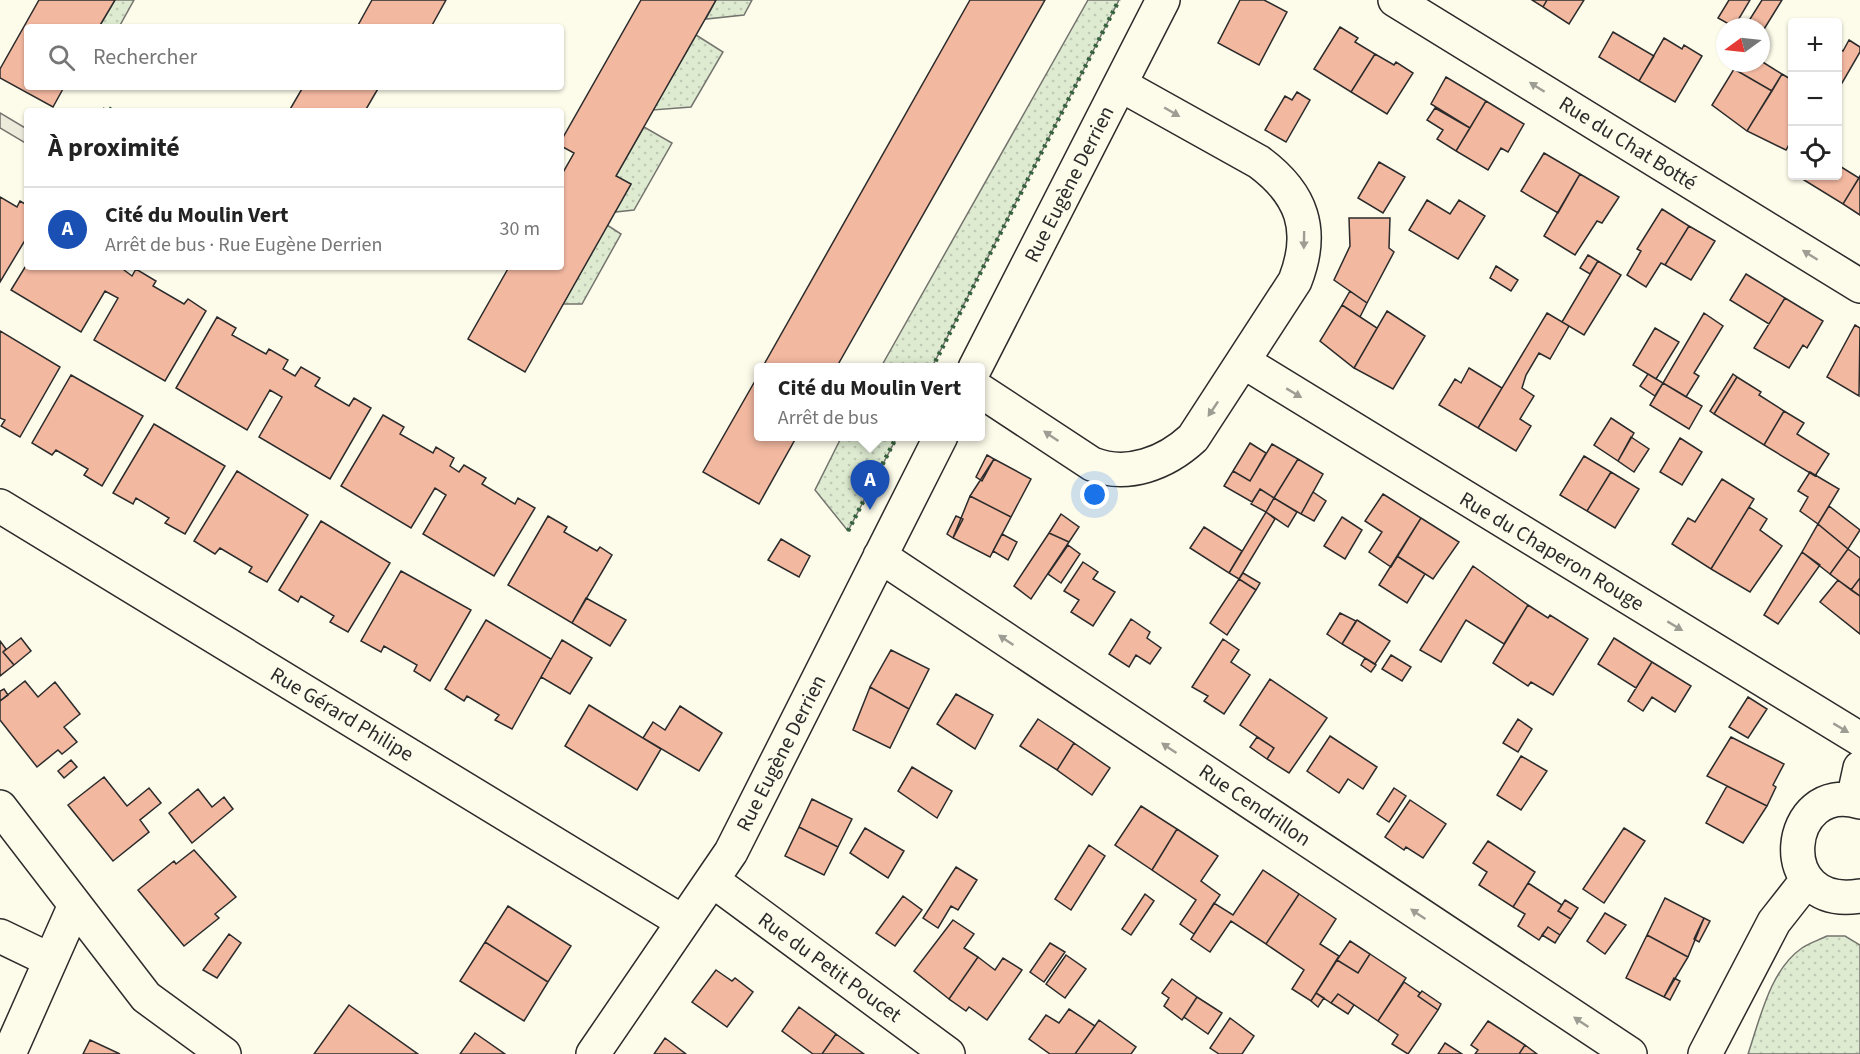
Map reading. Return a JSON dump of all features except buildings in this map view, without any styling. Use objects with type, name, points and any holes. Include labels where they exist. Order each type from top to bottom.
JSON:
[{"type":"street","name":"Rue Eugène Derrien","points":[[978,363],[1163,0]]},
{"type":"street","name":"Rue du Chat Botté","points":[[1395,0],[1860,286]]},
{"type":"street","points":[[985,394],[1092,464],[1110,469],[1130,469],[1173,455],[1193,438],[1295,281],[1303,261],[1304,223],[1294,196],[1278,176],[1259,162],[1120,85]]},
{"type":"street","name":"Rue du Chaperon Rouge","points":[[1244,362],[1860,739]]},
{"type":"street","name":"Rue Eugène Derrien","points":[[593,1054],[731,852],[938,441]]},
{"type":"street","name":"Rue Gérard Philipe","points":[[0,506],[684,922]]},
{"type":"street","name":"Rue Cendrillon","points":[[880,556],[1629,1054]]},
{"type":"street","points":[[1860,768],[1856,801],[1836,800],[1820,806],[1803,824],[1796,848],[1799,865],[1807,880],[1817,890],[1831,896],[1846,898],[1860,896]]},
{"type":"street","points":[[0,807],[146,998],[224,1054]]},
{"type":"street","name":"Rue du Petit Poucet","points":[[711,880],[948,1054]]},
{"type":"street","points":[[1705,1054],[1773,922],[1807,880]]},
{"type":"street","points":[[9,1054],[75,905]]},
{"type":"street","points":[[0,936],[50,960]]},
{"type":"green space","points":[[115,0],[134,0],[121,24],[101,24]]},
{"type":"green space","points":[[716,0],[752,0],[744,15],[706,19]]},
{"type":"green space","points":[[1088,0],[1119,0],[934,363],[883,363]]},
{"type":"green space","points":[[696,35],[723,52],[691,107],[653,110]]},
{"type":"green space","points":[[644,127],[672,143],[634,210],[615,212],[631,184],[616,176]]},
{"type":"green space","points":[[607,225],[621,234],[582,304],[563,304]]},
{"type":"green space","points":[[840,441],[895,441],[848,531],[815,490]]},
{"type":"green space","points":[[1827,936],[1845,936],[1860,945],[1860,1054],[1748,1054],[1768,996],[1782,969],[1802,948]]},
{"type":"shaded area","points":[[0,113],[24,127],[24,142],[0,128]]},
{"type":"hedge","points":[[935,363],[1119,0]]},
{"type":"hedge","points":[[848,531],[894,441]]},
{"type":"place","name":"Cité du Moulin Vert","points":[[870,510]]}]
